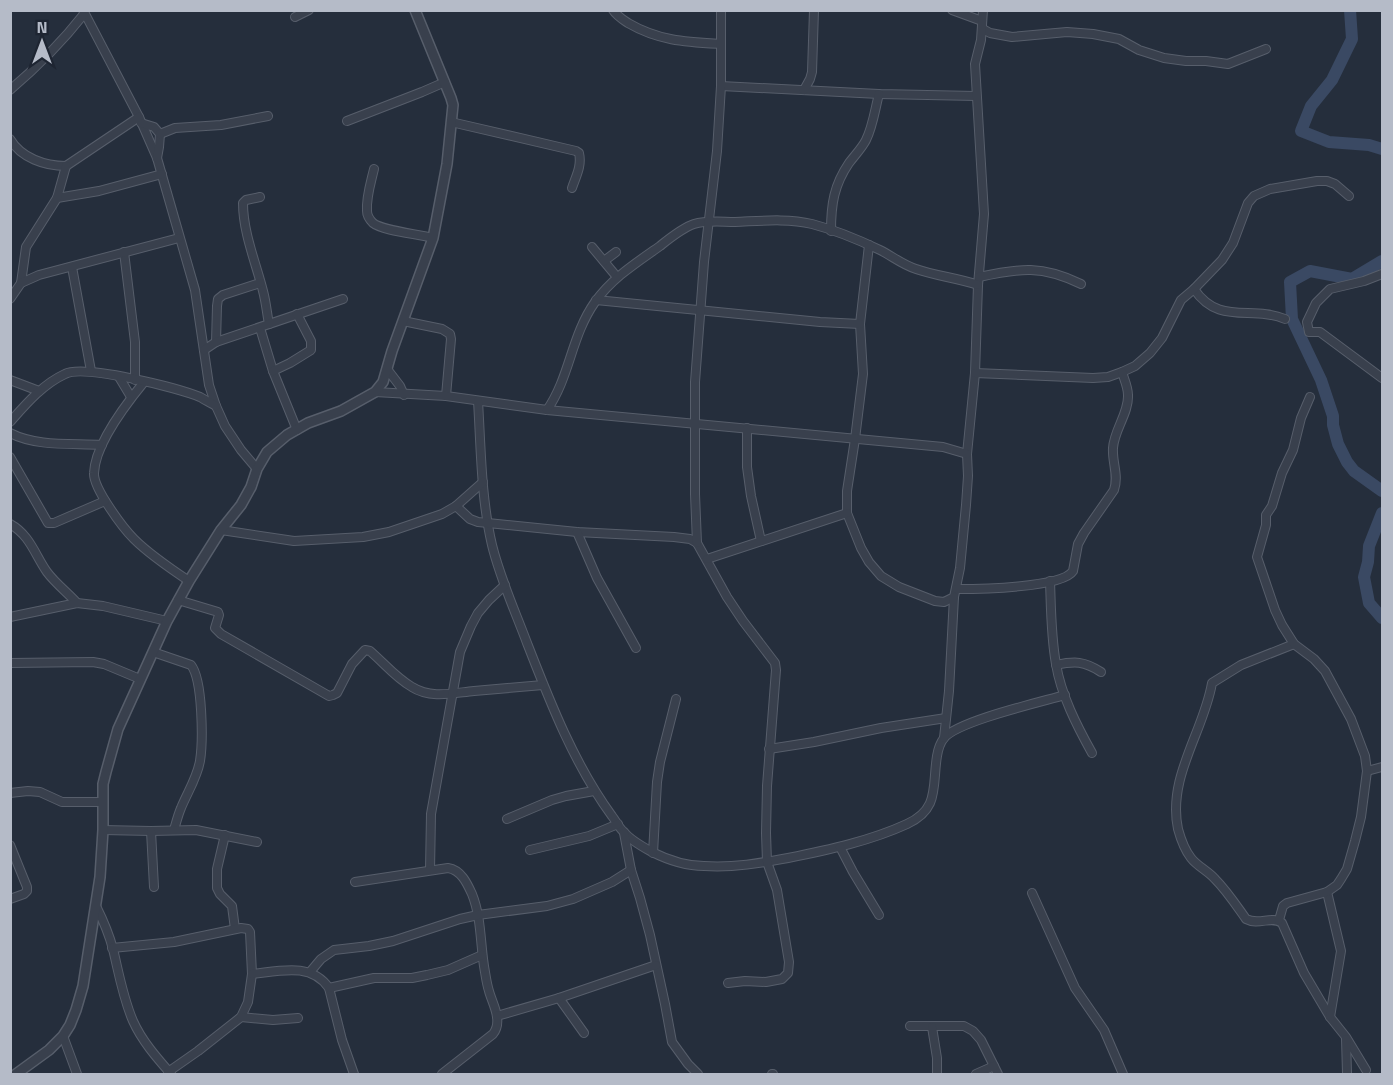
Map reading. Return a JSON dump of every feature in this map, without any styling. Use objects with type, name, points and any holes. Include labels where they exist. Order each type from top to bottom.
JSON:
[{"type":"street","points":[[295,16],[309,10]]},
{"type":"street","points":[[16,1074],[49,1050],[63,1036],[70,1025],[81,995],[96,906],[106,771],[118,729],[166,621],[221,530],[241,506],[267,452],[297,430],[317,419],[341,411],[375,392],[383,382],[433,237],[447,164],[453,105],[415,10]]},
{"type":"street","points":[[613,10],[616,15],[636,27],[662,38],[721,45]]},
{"type":"street","points":[[721,10],[722,86],[704,262],[695,382],[697,543],[727,597],[775,663],[767,798],[767,862],[779,900],[789,962],[788,973],[782,979],[766,982],[728,983]]},
{"type":"street","points":[[804,90],[812,72],[814,10]]},
{"type":"street","points":[[952,10],[982,25],[990,33],[1012,37],[1067,32],[1093,34],[1119,39],[1139,50],[1186,62],[1206,61],[1228,64],[1266,49]]},
{"type":"street","points":[[478,402],[488,524],[505,585],[552,707],[594,791],[624,833],[653,853],[678,862],[703,866],[736,866],[840,847],[908,824],[923,815],[930,805],[934,792],[938,749],[944,738],[955,593],[960,568],[966,505],[967,454],[975,374],[978,281],[984,214],[975,64],[981,40],[983,10]]},
{"type":"street","points":[[10,90],[71,31],[83,12],[140,120],[157,158],[195,290],[209,385],[225,426],[257,470]]},
{"type":"street","points":[[71,31],[91,26]]},
{"type":"street","points":[[347,121],[445,82]]},
{"type":"street","points":[[722,86],[879,94],[976,96]]},
{"type":"street","points":[[831,231],[832,202],[836,190],[845,171],[865,143],[879,94]]},
{"type":"street","points":[[160,134],[176,128],[221,125],[268,117]]},
{"type":"street","points":[[140,120],[154,127],[160,134],[157,158]]},
{"type":"street","points":[[11,144],[33,159],[54,166],[66,166],[140,120]]},
{"type":"street","points":[[451,122],[576,151],[581,159],[572,188]]},
{"type":"street","points":[[10,298],[21,283],[26,247],[57,198],[66,166]]},
{"type":"street","points":[[374,169],[367,211],[375,225],[433,237]]},
{"type":"street","points":[[57,198],[99,191],[162,174]]},
{"type":"street","points":[[975,374],[1093,378],[1108,377],[1135,366],[1150,353],[1161,338],[1181,300],[1222,260],[1233,243],[1248,203],[1254,196],[1270,189],[1317,181],[1327,181],[1341,188],[1349,196]]},
{"type":"street","points":[[261,197],[246,200],[243,203],[243,211],[269,324]]},
{"type":"street","points":[[547,410],[554,401],[577,336],[596,300],[617,277],[692,225],[709,222],[797,221],[813,224],[869,245],[914,269],[978,281],[1019,270],[1037,270],[1065,276],[1081,285]]},
{"type":"street","points":[[21,283],[39,275],[179,238]]},
{"type":"street","points":[[869,245],[860,324],[863,374],[847,491],[847,513],[869,562],[881,576],[899,587],[935,601],[944,602],[955,593],[1013,587],[1068,577],[1073,571],[1078,544],[1117,483],[1113,446],[1128,402],[1127,387],[1122,372]]},
{"type":"street","points":[[592,247],[617,277]]},
{"type":"street","points":[[123,252],[140,381],[102,445],[94,465],[93,476],[105,501],[134,539],[189,581]]},
{"type":"street","points":[[604,261],[616,252]]},
{"type":"street","points":[[72,267],[91,371]]},
{"type":"street","points":[[1383,274],[1330,289],[1316,303],[1307,322],[1309,332],[1320,332],[1383,378]]},
{"type":"street","points":[[216,342],[218,299],[223,295],[260,283]]},
{"type":"street","points":[[1194,289],[1200,298],[1220,311],[1272,314],[1285,319]]},
{"type":"street","points":[[204,350],[216,342],[343,299]]},
{"type":"street","points":[[596,300],[860,324]]},
{"type":"street","points":[[273,371],[311,350],[311,341],[297,314]]},
{"type":"street","points":[[403,321],[442,329],[450,334],[446,396]]},
{"type":"street","points":[[260,328],[273,371],[297,430]]},
{"type":"street","points":[[387,369],[404,395]]},
{"type":"street","points":[[10,422],[39,391],[73,371],[91,371],[140,381],[198,396],[216,406]]},
{"type":"street","points":[[119,377],[131,397]]},
{"type":"street","points":[[10,380],[39,391]]},
{"type":"street","points":[[375,392],[446,396],[547,410],[943,447],[967,454]]},
{"type":"street","points":[[1279,920],[1282,906],[1327,892],[1336,885],[1347,869],[1361,817],[1367,771],[1365,756],[1351,719],[1325,671],[1314,659],[1294,644],[1282,626],[1257,557],[1266,525],[1266,515],[1272,506],[1282,473],[1293,450],[1301,418],[1310,398]]},
{"type":"street","points":[[747,428],[747,467],[761,541]]},
{"type":"street","points":[[10,433],[37,442],[102,445]]},
{"type":"street","points":[[10,456],[48,524],[105,501]]},
{"type":"street","points":[[221,530],[294,541],[363,537],[389,532],[442,514],[456,506],[483,482]]},
{"type":"street","points":[[456,506],[470,519],[488,524],[674,537],[690,539],[697,543]]},
{"type":"street","points":[[706,560],[847,513]]},
{"type":"street","points":[[10,524],[24,535],[47,573],[77,603]]},
{"type":"street","points":[[577,532],[597,578],[636,648]]},
{"type":"street","points":[[1050,581],[1052,639],[1056,665],[1065,695],[1092,753]]},
{"type":"street","points":[[430,870],[431,814],[460,652],[478,613],[505,585]]},
{"type":"street","points":[[178,600],[218,612],[216,631],[329,696],[337,693],[352,664],[365,650],[370,651],[410,687],[422,692],[453,695],[543,685]]},
{"type":"street","points":[[10,617],[77,603],[103,606],[166,621]]},
{"type":"street","points":[[1294,644],[1241,665],[1212,682],[1204,713],[1178,788],[1176,821],[1184,848],[1192,860],[1214,877],[1246,919],[1258,922],[1275,919],[1282,922],[1304,973],[1367,1072]]},
{"type":"street","points":[[153,652],[191,665],[197,677],[200,695],[200,762],[174,830]]},
{"type":"street","points":[[10,663],[93,662],[104,664],[140,679]]},
{"type":"street","points":[[1056,665],[1082,663],[1101,672]]},
{"type":"street","points":[[944,738],[957,728],[1026,705],[1065,695]]},
{"type":"street","points":[[653,853],[657,782],[676,699]]},
{"type":"street","points":[[770,749],[946,718]]},
{"type":"street","points":[[1367,771],[1383,767]]},
{"type":"street","points":[[507,819],[552,800],[594,791]]},
{"type":"street","points":[[10,793],[40,792],[62,802],[103,802]]},
{"type":"street","points":[[530,850],[589,836],[618,824]]},
{"type":"street","points":[[103,830],[196,830],[257,842]]},
{"type":"street","points":[[151,831],[154,887]]},
{"type":"street","points":[[624,833],[672,1041],[698,1074]]},
{"type":"street","points":[[225,836],[217,869],[217,888],[232,906],[235,929]]},
{"type":"street","points":[[10,845],[27,891],[10,899]]},
{"type":"street","points":[[840,847],[879,915]]},
{"type":"street","points":[[355,882],[448,868],[458,872],[472,894],[478,915],[482,955],[489,990],[497,1016],[496,1030],[442,1074]]},
{"type":"street","points":[[310,972],[321,959],[334,950],[393,941],[478,915],[547,906],[573,899],[612,882],[631,870]]},
{"type":"street","points":[[1327,892],[1341,951],[1330,1017]]},
{"type":"street","points":[[1032,893],[1075,988],[1104,1030],[1123,1074]]},
{"type":"street","points":[[96,906],[112,948],[117,973],[133,1021],[146,1043],[170,1073],[241,1017],[248,1002],[252,974],[250,932],[245,928],[174,942],[112,948]]},
{"type":"street","points":[[329,988],[374,978],[412,978],[427,975],[448,970],[482,955]]},
{"type":"street","points":[[497,1016],[656,965]]},
{"type":"street","points":[[252,974],[291,970],[310,972],[324,981],[329,988],[354,1074]]},
{"type":"street","points":[[559,998],[584,1033]]},
{"type":"street","points":[[241,1017],[273,1020],[298,1018]]},
{"type":"street","points":[[910,1026],[964,1026],[973,1031],[981,1040],[998,1074]]},
{"type":"street","points":[[932,1027],[938,1074]]},
{"type":"street","points":[[63,1036],[77,1074]]},
{"type":"street","points":[[1346,1037],[1347,1074]]},
{"type":"street","points":[[976,1074],[994,1066]]},
{"type":"street","points":[[1347,1074],[1356,1068],[1367,1072]]},
{"type":"waterway","points":[[1350,10],[1352,39],[1332,80],[1311,106],[1301,131],[1329,142],[1369,145],[1382,149]]},
{"type":"waterway","points":[[1382,261],[1352,279],[1310,271],[1290,282],[1292,319],[1321,380],[1333,416],[1338,444],[1354,471],[1382,491]]},
{"type":"waterway","points":[[1382,513],[1369,546],[1364,577],[1369,603],[1382,618]]}]
